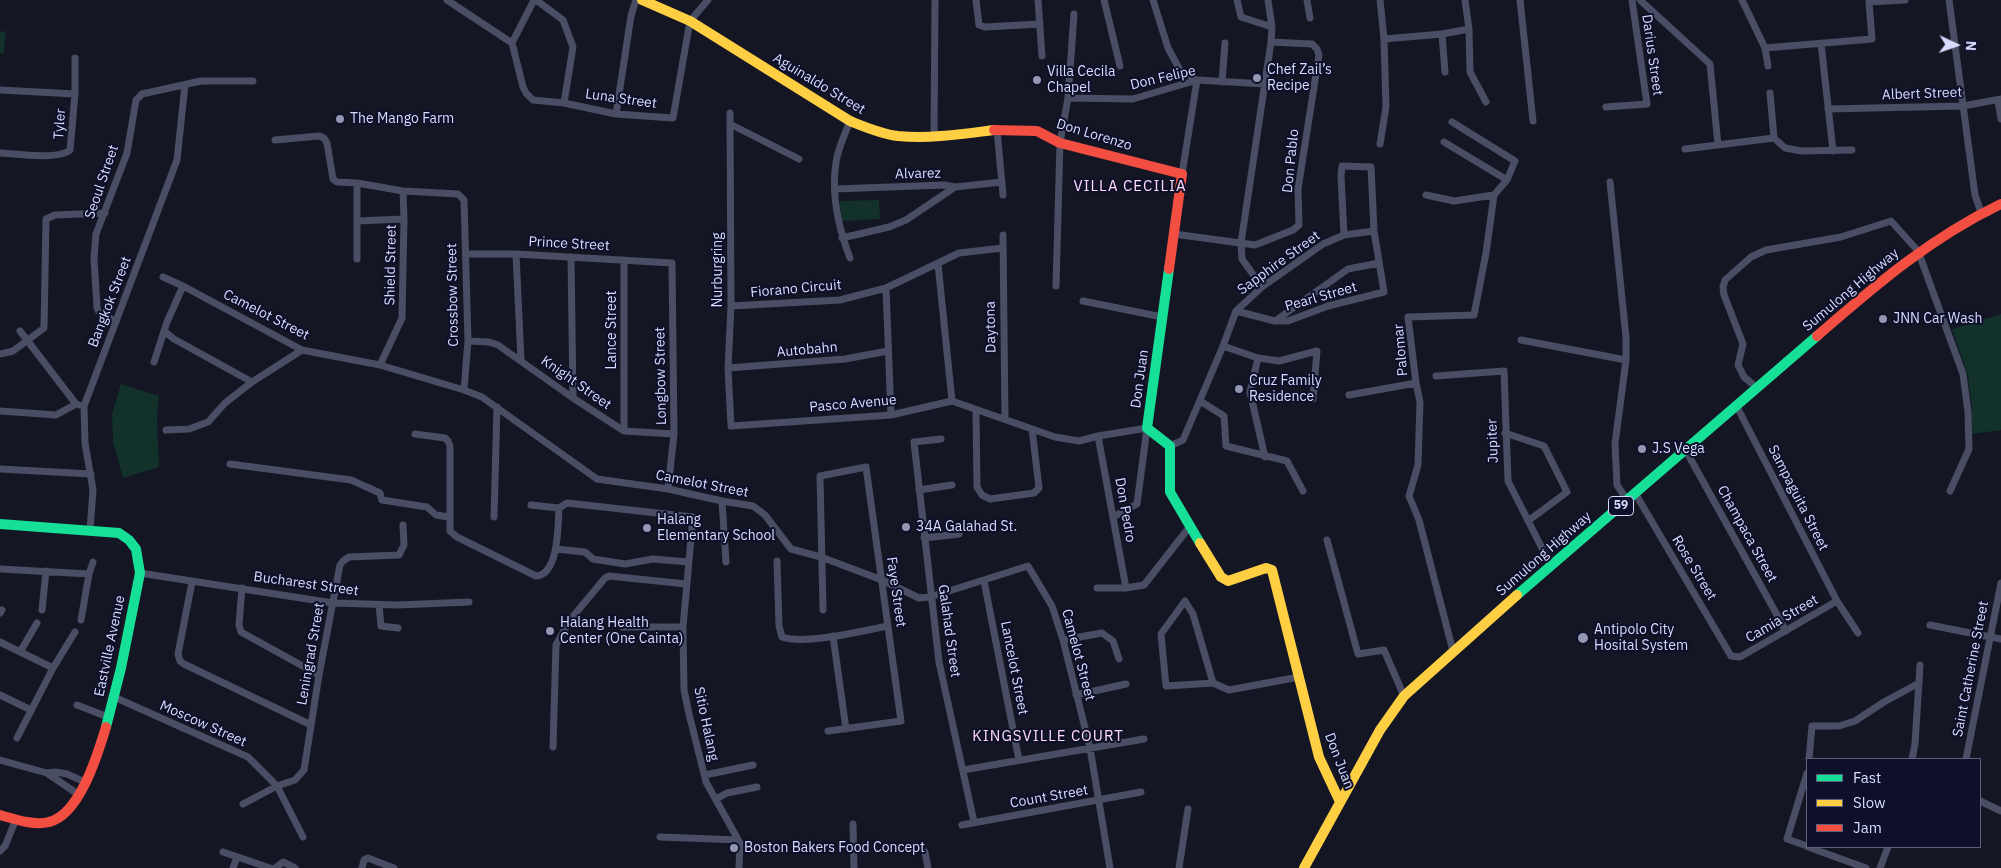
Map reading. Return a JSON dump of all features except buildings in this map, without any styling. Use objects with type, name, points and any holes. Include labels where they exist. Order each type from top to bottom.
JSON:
[{"type":"street","points":[[447,0],[512,43],[535,0],[563,20],[573,47],[564,103]]},
{"type":"street","points":[[616,114],[631,16],[636,0]]},
{"type":"street","name":"Aguinaldo Street","points":[[642,0],[690,21],[850,121],[870,129],[896,136],[934,137],[997,130]]},
{"type":"street","points":[[690,21],[708,0]]},
{"type":"street","points":[[934,137],[935,0]]},
{"type":"street","points":[[976,0],[979,25],[985,27],[1040,24]]},
{"type":"street","points":[[1038,0],[1042,56]]},
{"type":"street","points":[[1104,0],[1120,66]]},
{"type":"street","points":[[1153,0],[1168,48],[1180,70],[1196,80]]},
{"type":"street","points":[[1237,0],[1242,17],[1272,27]]},
{"type":"street","points":[[1262,287],[1242,259],[1242,242],[1271,42],[1272,27],[1268,0]]},
{"type":"street","points":[[1307,0],[1310,18]]},
{"type":"street","points":[[1380,0],[1384,39],[1386,107],[1380,144]]},
{"type":"street","points":[[1465,0],[1469,29],[1470,72],[1486,102]]},
{"type":"street","points":[[1520,0],[1533,121]]},
{"type":"street","name":"Darius Street","points":[[1606,107],[1647,104],[1632,0]]},
{"type":"street","points":[[1640,0],[1710,64],[1718,145]]},
{"type":"street","points":[[1742,0],[1765,48],[1768,66]]},
{"type":"street","points":[[1765,48],[1872,39],[1869,2],[1905,0]]},
{"type":"street","points":[[1949,0],[1975,195],[1981,212]]},
{"type":"street","points":[[1056,286],[1060,143],[1068,98],[1074,14]]},
{"type":"street","name":"Luna Street","points":[[512,43],[526,93],[533,100],[564,103],[616,114],[673,118],[690,21]]},
{"type":"street","points":[[1384,39],[1442,34],[1469,29]]},
{"type":"street","points":[[1442,34],[1445,72]]},
{"type":"street","name":"Don Pablo","points":[[1174,234],[1255,245],[1293,230],[1299,225],[1299,183],[1319,56],[1318,49],[1312,44],[1271,42]]},
{"type":"street","points":[[1222,82],[1225,43]]},
{"type":"street","points":[[1821,43],[1833,151]]},
{"type":"street","name":"Tyler","points":[[0,153],[53,155],[68,152],[72,146],[75,58]]},
{"type":"street","name":"Don Felipe","points":[[1068,98],[1133,99],[1196,80],[1264,84]]},
{"type":"street","name":"Don Juan","points":[[1196,80],[1147,428],[1170,446],[1170,492],[1221,577],[1228,580],[1266,568],[1272,570],[1319,757],[1340,802]]},
{"type":"street","name":"Seoul Street","points":[[116,322],[99,312],[96,304],[94,246],[96,234],[127,153],[136,100],[142,94],[201,81],[253,81]]},
{"type":"street","name":"Bangkok Street","points":[[90,530],[93,490],[80,405],[116,322],[177,160],[185,85]]},
{"type":"street","points":[[0,90],[75,94]]},
{"type":"street","points":[[1770,93],[1774,138],[1785,148],[1802,151],[1852,150]]},
{"type":"street","name":"Albert Street","points":[[1828,109],[1963,106],[1999,100],[2001,119]]},
{"type":"street","name":"Nurburgring","points":[[730,112],[731,306],[728,368],[731,426]]},
{"type":"street","points":[[850,121],[836,161],[835,189],[836,214],[842,238],[850,258]]},
{"type":"street","points":[[1426,195],[1454,201],[1494,195],[1507,180],[1515,161],[1452,122]]},
{"type":"street","points":[[730,124],[799,159]]},
{"type":"street","points":[[997,130],[1003,195]]},
{"type":"street","name":"Don Lorenzo","points":[[997,130],[1037,131],[1060,143],[1182,174]]},
{"type":"street","points":[[275,140],[319,136],[324,138],[327,143],[333,179],[336,182],[357,183],[403,191]]},
{"type":"street","points":[[1685,149],[1774,138]]},
{"type":"street","points":[[1444,142],[1507,180]]},
{"type":"street","points":[[1275,321],[1348,269],[1380,263],[1374,231],[1371,167],[1342,166],[1344,235]]},
{"type":"street","name":"Alvarez","points":[[835,189],[955,186],[1002,182]]},
{"type":"street","name":"Rose Street","points":[[1610,182],[1626,337],[1626,360],[1615,444],[1617,484],[1631,497],[1731,656]]},
{"type":"street","points":[[357,183],[357,260]]},
{"type":"street","points":[[842,238],[889,227],[906,220],[955,186]]},
{"type":"street","name":"Crossbow Street","points":[[403,191],[458,194],[464,200],[468,341],[464,390]]},
{"type":"street","name":"Shield Street","points":[[380,365],[402,318],[403,191]]},
{"type":"street","name":"Palomar","points":[[1454,651],[1419,520],[1408,496],[1418,464],[1420,402],[1408,317],[1474,315],[1486,253],[1494,195]]},
{"type":"street","name":"Sumulong Highway","points":[[1304,868],[1380,730],[1404,696],[1685,449],[1918,251],[1981,212],[2001,204]]},
{"type":"street","points":[[0,354],[8,353],[28,341],[42,331],[45,326],[46,219],[55,215],[105,213]]},
{"type":"street","points":[[357,221],[404,219]]},
{"type":"street","points":[[1756,388],[1744,377],[1738,365],[1743,344],[1724,295],[1722,287],[1725,280],[1751,257],[1766,250],[1841,237],[1891,221],[1918,251],[1963,374],[1968,412],[1969,448],[1950,491]]},
{"type":"street","name":"Sapphire Street","points":[[1170,446],[1182,440],[1223,346],[1236,310],[1262,287],[1323,244],[1344,235],[1374,231]]},
{"type":"street","name":"Daytona","points":[[1003,235],[1005,419]]},
{"type":"street","name":"Fiorano Circuit","points":[[731,306],[840,300],[886,288],[959,253],[1003,248]]},
{"type":"street","name":"Prince Street","points":[[466,254],[516,254],[672,263]]},
{"type":"street","points":[[516,254],[521,360]]},
{"type":"street","points":[[571,257],[573,398]]},
{"type":"street","name":"Lance Street","points":[[624,260],[624,431]]},
{"type":"street","name":"Longbow Street","points":[[668,489],[674,434],[672,263]]},
{"type":"street","name":"Pearl Street","points":[[1236,310],[1275,321],[1288,321],[1328,306],[1384,292],[1380,263]]},
{"type":"street","points":[[938,264],[952,401],[976,411],[1055,437],[1079,441],[1147,428],[1137,504],[1113,517]]},
{"type":"street","name":"Camelot Street","points":[[163,277],[302,350],[380,365],[482,397],[597,479],[668,489],[753,506],[765,515],[791,549],[821,557],[882,580],[919,598],[930,597],[1028,566],[1052,606],[1063,640],[1090,748],[1110,868]]},
{"type":"street","points":[[154,362],[164,331],[183,286]]},
{"type":"street","points":[[886,288],[891,415]]},
{"type":"street","points":[[1083,301],[1162,316]]},
{"type":"street","points":[[0,411],[56,415],[80,405],[20,330]]},
{"type":"street","points":[[164,331],[174,340],[252,382]]},
{"type":"street","points":[[1521,340],[1626,360]]},
{"type":"street","name":"Knight Street","points":[[468,341],[488,342],[498,345],[624,431],[674,434]]},
{"type":"street","points":[[1223,346],[1258,358],[1279,360],[1318,351],[1313,399]]},
{"type":"street","points":[[166,430],[198,427],[208,422],[225,402],[302,350]]},
{"type":"street","name":"Autobahn","points":[[728,368],[845,359],[888,351]]},
{"type":"street","points":[[1258,358],[1250,392],[1265,457]]},
{"type":"street","name":"Jupiter","points":[[1436,376],[1504,371],[1508,481],[1551,566]]},
{"type":"street","points":[[1350,395],[1416,383]]},
{"type":"street","name":"Pasco Avenue","points":[[731,426],[891,415],[952,401]]},
{"type":"street","points":[[1200,401],[1224,416],[1226,446],[1287,461],[1303,491]]},
{"type":"street","name":"Sampaguita Street","points":[[1736,406],[1838,601]]},
{"type":"street","points":[[494,517],[497,407]]},
{"type":"street","points":[[976,411],[976,487],[982,495],[990,499],[1034,493],[1039,488],[1032,429]]},
{"type":"street","points":[[1505,433],[1544,446],[1567,492],[1528,521]]},
{"type":"street","points":[[415,434],[444,438],[450,446],[449,517],[452,535],[536,576],[543,574],[547,570],[556,550],[559,508],[531,505]]},
{"type":"street","name":"Don Pedro","points":[[1098,436],[1126,588]]},
{"type":"street","name":"Galahad Street","points":[[941,439],[914,442],[930,597],[939,662],[974,822]]},
{"type":"street","name":"Champaca Street","points":[[1685,449],[1786,631]]},
{"type":"street","points":[[230,464],[358,482],[380,493],[382,500],[427,507],[436,514],[449,517]]},
{"type":"street","name":"Faye Street","points":[[821,557],[820,476],[866,467],[901,721],[846,729]]},
{"type":"street","points":[[0,470],[91,474]]},
{"type":"street","points":[[919,490],[952,485]]},
{"type":"street","points":[[722,501],[726,562]]},
{"type":"street","name":"Sitio Halang","points":[[559,508],[567,503],[693,517],[683,627],[684,690],[688,714],[705,775],[740,843],[739,868]]},
{"type":"street","name":"Eastville Avenue","points":[[0,524],[119,533],[132,542],[138,553],[140,573],[114,697],[87,782],[79,795],[58,820],[41,824],[0,815]]},
{"type":"street","name":"Leningrad Street","points":[[243,804],[277,786],[295,780],[304,770],[319,675],[343,561],[349,557],[399,555],[404,545],[403,525]]},
{"type":"street","points":[[1097,588],[1126,588],[1144,585],[1191,525]]},
{"type":"street","points":[[924,538],[959,534]]},
{"type":"street","points":[[1327,540],[1358,654],[1384,650],[1404,696]]},
{"type":"street","points":[[556,550],[585,552],[593,559],[625,564],[653,559],[688,562]]},
{"type":"street","points":[[821,557],[823,610]]},
{"type":"street","points":[[81,620],[93,562]]},
{"type":"street","points":[[777,562],[779,626],[782,637],[792,640],[833,636],[888,626]]},
{"type":"street","points":[[0,569],[89,574]]},
{"type":"street","points":[[42,610],[46,571]]},
{"type":"street","name":"Bucharest Street","points":[[140,573],[333,603],[379,605],[469,602]]},
{"type":"street","points":[[553,747],[556,645],[570,620],[587,598],[609,576],[686,584]]},
{"type":"street","name":"Lancelot Street","points":[[984,581],[1020,760]]},
{"type":"street","points":[[192,582],[178,654],[180,661],[311,724]]},
{"type":"street","name":"Saint Catherine Street","points":[[1966,758],[2001,583]]},
{"type":"street","points":[[242,588],[239,625],[241,632],[319,675]]},
{"type":"street","points":[[1213,683],[1193,614],[1186,601],[1161,634],[1166,686],[1213,683],[1229,690],[1299,677]]},
{"type":"street","name":"Camia Street","points":[[1731,656],[1740,657],[1838,601],[1858,633]]},
{"type":"street","points":[[379,605],[381,626],[398,628]]},
{"type":"street","points":[[20,652],[37,623]]},
{"type":"street","points":[[1930,625],[2001,639]]},
{"type":"street","points":[[623,627],[683,627]]},
{"type":"street","points":[[17,738],[53,668],[75,632]]},
{"type":"street","points":[[1063,640],[1102,633],[1113,641],[1119,659]]},
{"type":"street","points":[[828,731],[846,729],[833,636]]},
{"type":"street","points":[[0,642],[53,668]]},
{"type":"street","points":[[1912,758],[1915,744],[1920,665]]},
{"type":"street","points":[[1809,758],[1812,726],[1839,726],[1855,721],[1884,702],[1919,683]]},
{"type":"street","points":[[1076,694],[1126,684]]},
{"type":"street","points":[[0,695],[32,710]]},
{"type":"street","name":"Moscow Street","points":[[114,697],[248,757],[277,786],[303,837]]},
{"type":"street","points":[[77,705],[108,717]]},
{"type":"street","points":[[963,770],[1144,739]]},
{"type":"street","points":[[0,760],[47,773],[79,795]]},
{"type":"street","points":[[705,775],[754,765]]},
{"type":"street","points":[[47,773],[67,774],[87,782]]},
{"type":"street","points":[[1806,783],[1787,839],[1806,846]]},
{"type":"street","points":[[716,799],[727,793],[757,787]]},
{"type":"street","name":"Count Street","points":[[962,825],[1141,792]]},
{"type":"street","points":[[1981,801],[2001,811]]},
{"type":"street","points":[[1179,868],[1188,809]]},
{"type":"street","points":[[0,851],[5,846],[16,819]]},
{"type":"street","points":[[853,824],[854,868]]},
{"type":"street","points":[[660,837],[738,840]]},
{"type":"street","points":[[1811,848],[1866,868]]},
{"type":"street","points":[[1880,868],[1888,848]]},
{"type":"street","points":[[223,852],[270,868]]},
{"type":"street","points":[[924,852],[928,868]]},
{"type":"street","points":[[233,868],[237,857]]},
{"type":"street","points":[[362,868],[366,858],[394,868]]},
{"type":"street","points":[[275,868],[282,862],[294,868]]},
{"type":"green space","points":[[0,31],[6,32],[4,53],[0,54]]},
{"type":"green space","points":[[879,200],[880,219],[841,221],[840,201]]},
{"type":"green space","points":[[2001,314],[2001,430],[1972,434],[1972,408],[1968,376],[1952,329]]},
{"type":"green space","points":[[121,384],[159,396],[157,420],[159,467],[123,478],[113,442],[112,414]]},
{"type":"traffic: fast","points":[[1169,269],[1147,428],[1170,446],[1170,492],[1200,543]]},
{"type":"traffic: fast","points":[[1517,595],[1817,336]]},
{"type":"traffic: fast","points":[[0,524],[119,533],[129,540],[136,549],[140,573],[121,668],[106,727]]},
{"type":"traffic: slow","points":[[642,0],[690,21],[850,121],[867,128],[892,135],[910,137],[946,136],[994,130]]},
{"type":"traffic: slow","points":[[1200,543],[1221,577],[1228,581],[1266,568],[1272,570],[1319,757],[1340,802]]},
{"type":"traffic: slow","points":[[1304,868],[1380,730],[1404,696],[1517,595]]},
{"type":"traffic: jam","points":[[994,130],[1037,131],[1060,143],[1182,174],[1169,269]]},
{"type":"traffic: jam","points":[[1817,336],[1882,281],[1927,247],[1975,217],[2001,204]]},
{"type":"traffic: jam","points":[[0,815],[24,822],[37,823],[49,822],[60,817],[79,796],[93,767],[106,727]]},
{"type":"place","name":"Chef Zail’s Recipe","points":[[1257,78]]},
{"type":"place","name":"Villa Cecila Chapel","points":[[1037,80]]},
{"type":"place","name":"The Mango Farm","points":[[340,119]]},
{"type":"place","name":"JNN Car Wash","points":[[1883,319]]},
{"type":"place","name":"Cruz Family Residence","points":[[1239,389]]},
{"type":"place","name":"J.S Vega","points":[[1642,449]]},
{"type":"place","name":"34A Galahad St.","points":[[906,527]]},
{"type":"place","name":"Halang Elementary School","points":[[647,528]]},
{"type":"place","name":"Halang Health Center (One Cainta)","points":[[550,631]]},
{"type":"place","name":"Antipolo City Hosital System","points":[[1583,638]]},
{"type":"place","name":"Boston Bakers Food Concept","points":[[734,848]]},
{"type":"district","name":"VILLA CECILIA","points":[[1130,187]]},
{"type":"district","name":"KINGSVILLE COURT","points":[[1048,737]]}]
